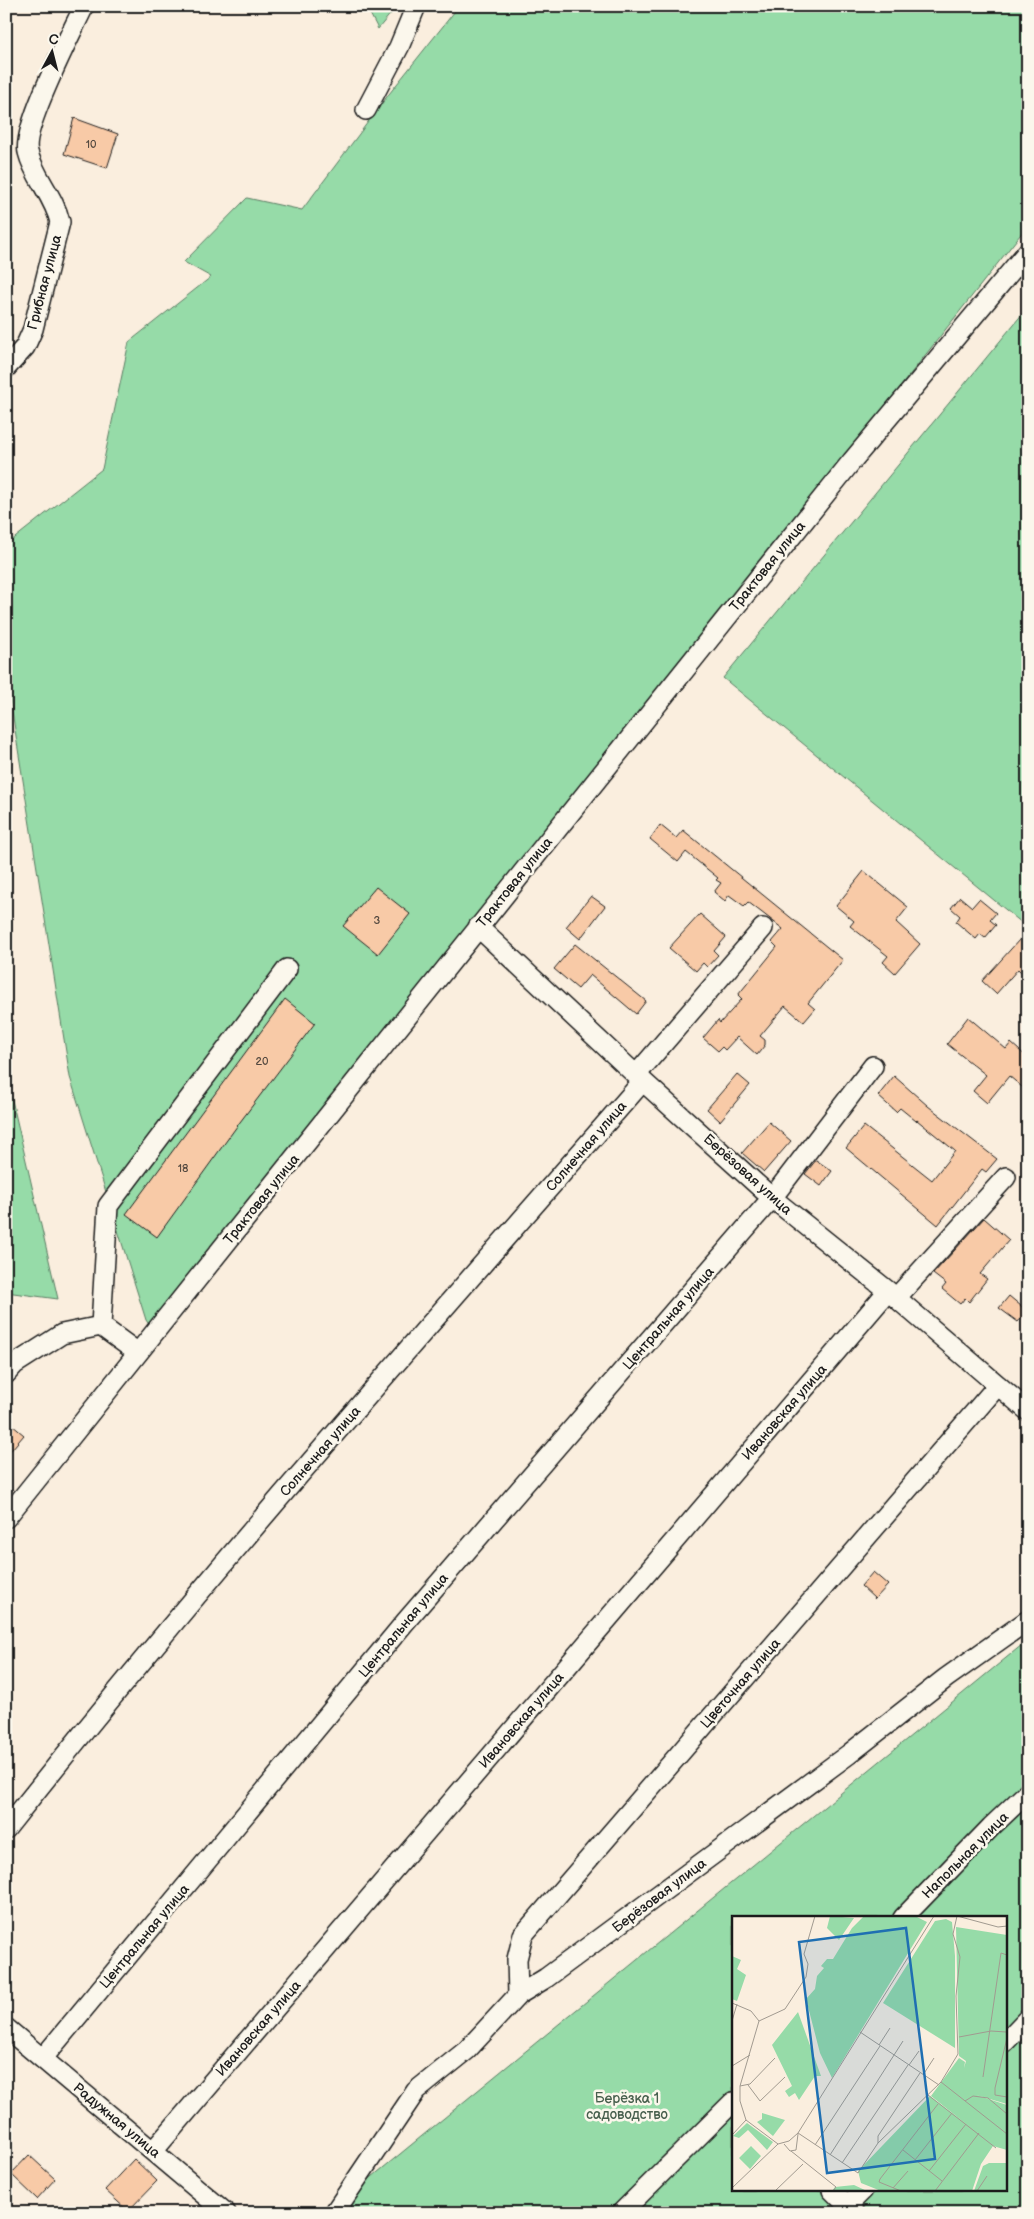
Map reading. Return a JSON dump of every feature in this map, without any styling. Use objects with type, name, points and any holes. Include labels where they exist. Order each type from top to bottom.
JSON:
[{"type":"street","name":"Грибная улица","points":[[6,368],[25,347],[33,329],[60,222],[57,210],[27,150],[28,136],[37,110],[84,6]]},
{"type":"street","points":[[366,110],[399,46],[416,6]]},
{"type":"street","name":"Трактовая улица","points":[[6,1518],[852,461],[1028,251]]},
{"type":"street","name":"Берёзовая улица","points":[[478,927],[639,1078],[772,1198],[892,1294],[998,1385],[1026,1404]]},
{"type":"street","name":"Солнечная улица","points":[[6,1829],[84,1730],[260,1520],[639,1078],[762,928]]},
{"type":"street","points":[[101,1326],[108,1206],[287,969]]},
{"type":"street","name":"Центральная улица","points":[[43,2058],[406,1621],[772,1198],[873,1066]]},
{"type":"street","name":"Ивановская улица","points":[[154,2150],[892,1294],[1006,1177]]},
{"type":"street","points":[[6,1374],[15,1364],[62,1334],[101,1326],[138,1353]]},
{"type":"street","name":"Цветочная улица","points":[[518,1995],[518,1959],[523,1935],[998,1385]]},
{"type":"street","name":"Берёзовая улица","points":[[334,2213],[416,2091],[468,2050],[518,1995],[546,1978],[849,1754],[946,1678],[1028,1620]]},
{"type":"street","name":"Напольная улица","points":[[905,1916],[991,1826],[1028,1792]]},
{"type":"street","points":[[1006,2041],[1028,2018]]},
{"type":"street","name":"Радужная улица","points":[[6,2028],[154,2150],[226,2213]]},
{"type":"street","points":[[621,2213],[732,2103]]},
{"type":"street","points":[[834,2192],[851,2209],[862,2192]]},
{"type":"green space","points":[[366,6],[397,6],[378,29]]},
{"type":"green space","points":[[459,6],[1028,6],[1028,225],[154,1332],[146,1320],[70,1077],[6,673],[6,545],[102,469],[129,342],[211,277],[184,262],[247,198],[302,210],[389,94]]},
{"type":"green space","points":[[1028,307],[1028,928],[723,678]]},
{"type":"green space","points":[[6,1074],[58,1299],[6,1292]]},
{"type":"green space","name":"Берёзка 1 садоводство","points":[[1028,1640],[1028,2213],[328,2213]]},
{"type":"building","points":[[74,118],[118,134],[107,168],[64,154]]},
{"type":"building","points":[[660,825],[676,838],[683,830],[843,960],[808,1003],[815,1009],[804,1022],[785,1006],[760,1036],[765,1040],[765,1045],[757,1055],[737,1037],[725,1050],[722,1047],[718,1051],[703,1038],[718,1020],[720,1023],[742,999],[738,995],[777,947],[772,942],[783,929],[748,902],[744,906],[729,895],[725,901],[714,892],[721,883],[716,880],[718,878],[686,852],[678,862],[650,839]]},
{"type":"building","points":[[864,871],[908,907],[896,922],[920,944],[895,973],[883,962],[888,956],[850,926],[854,921],[836,906]]},
{"type":"building","points":[[376,887],[410,914],[378,954],[343,926]]},
{"type":"building","points":[[591,896],[605,906],[580,939],[566,927]]},
{"type":"building","points":[[960,897],[972,907],[979,899],[996,913],[990,920],[996,925],[985,938],[980,934],[976,939],[956,922],[960,916],[951,908]]},
{"type":"building","points":[[700,914],[726,937],[714,951],[718,955],[707,967],[703,963],[696,971],[669,948]]},
{"type":"building","points":[[1020,939],[1028,946],[1028,979],[1018,969],[996,994],[982,981]]},
{"type":"building","points":[[575,944],[646,1001],[636,1014],[590,975],[578,989],[554,969]]},
{"type":"building","points":[[285,999],[315,1023],[240,1122],[157,1237],[126,1214]]},
{"type":"building","points":[[968,1017],[1006,1049],[1011,1043],[1028,1058],[1028,1092],[1009,1076],[987,1103],[973,1091],[986,1075],[947,1044]]},
{"type":"building","points":[[737,1074],[750,1085],[720,1121],[707,1109]]},
{"type":"building","points":[[894,1076],[928,1106],[997,1159],[986,1172],[982,1169],[938,1225],[846,1148],[864,1126],[932,1180],[955,1151],[917,1120],[900,1108],[896,1112],[878,1096]]},
{"type":"building","points":[[769,1122],[791,1141],[764,1172],[742,1153]]},
{"type":"building","points":[[816,1160],[832,1171],[821,1186],[805,1174]]},
{"type":"building","points":[[984,1218],[1009,1240],[980,1274],[987,1279],[969,1302],[965,1298],[960,1304],[942,1289],[946,1284],[933,1274]]},
{"type":"building","points":[[1009,1296],[1027,1311],[1018,1322],[999,1308]]},
{"type":"building","points":[[6,1420],[24,1435],[6,1456]]},
{"type":"building","points":[[873,1572],[888,1585],[875,1599],[861,1586]]},
{"type":"building","points":[[29,2155],[55,2179],[37,2199],[11,2174]]},
{"type":"building","points":[[134,2159],[157,2181],[128,2211],[105,2190]]}]
